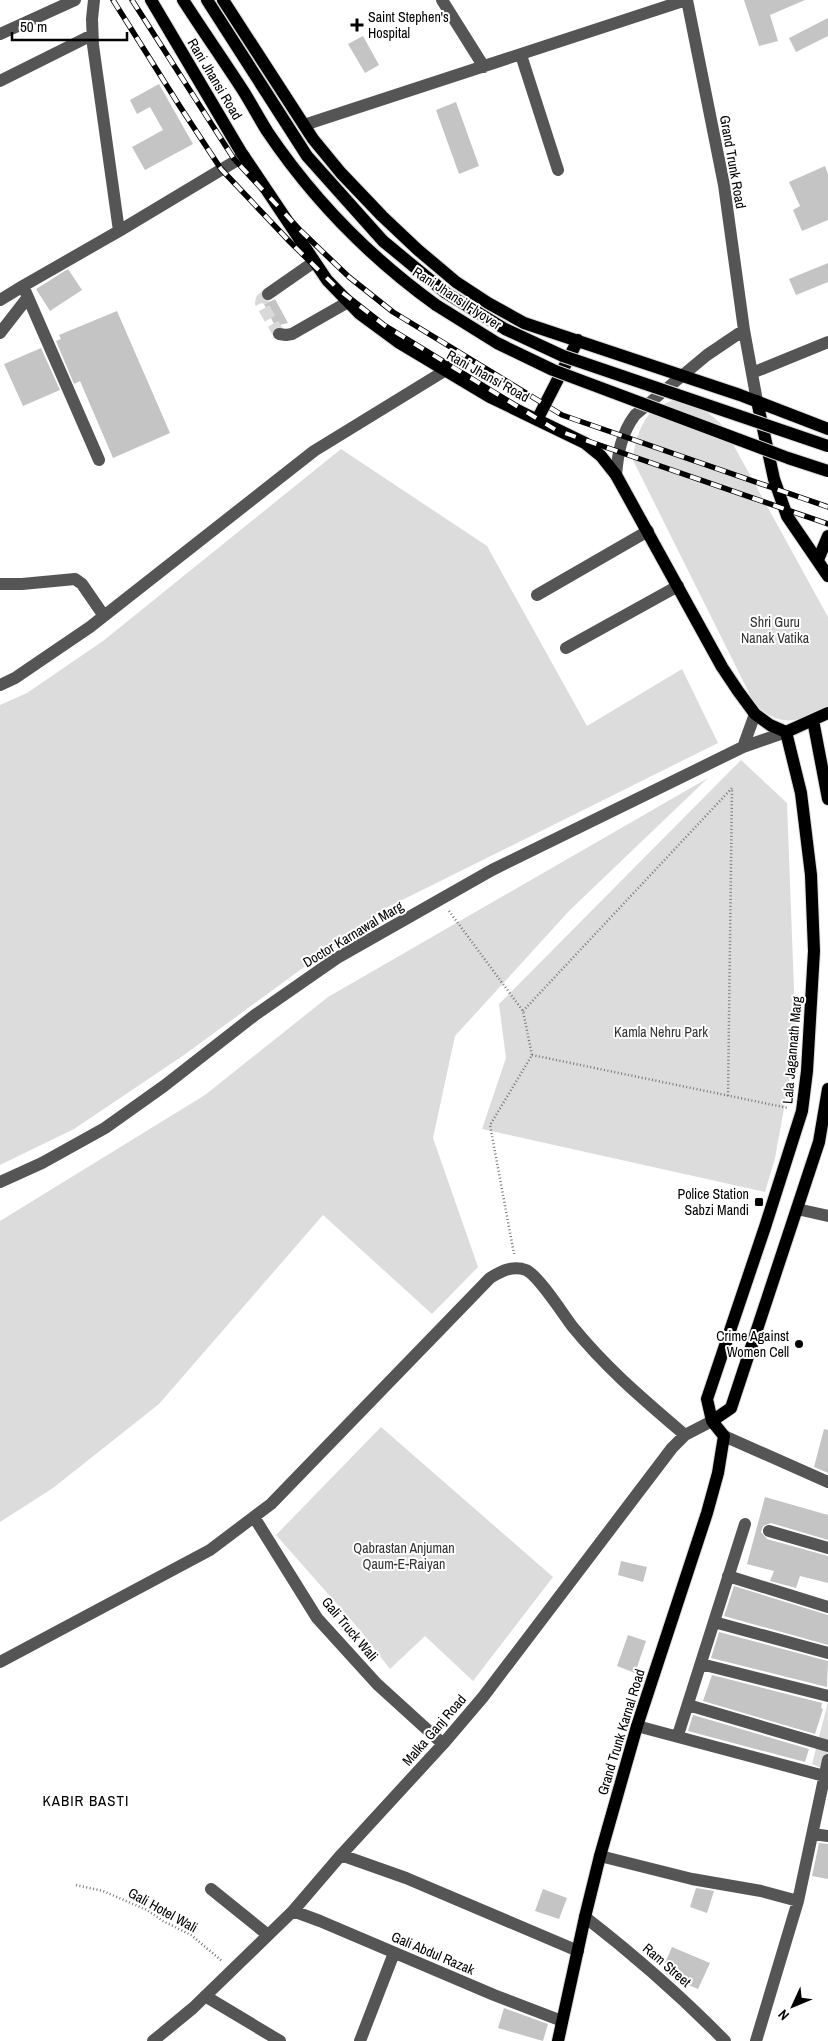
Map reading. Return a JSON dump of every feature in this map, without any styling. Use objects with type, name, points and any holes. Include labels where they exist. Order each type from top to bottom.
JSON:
[{"type":"main road","name":"Rani Jhansi Road","points":[[150,0],[244,156],[327,280],[360,314],[398,342],[490,397],[596,450],[616,475],[722,667],[755,714],[770,725],[786,732]]},
{"type":"main road","name":"Rani Jhansi Flyover","points":[[183,0],[244,92],[267,131],[294,167],[330,211],[365,246],[411,287],[436,305],[497,342],[553,370],[788,458],[828,471]]},
{"type":"main road","name":"Rani Jhansi Flyover","points":[[207,0],[307,156],[384,242],[446,293],[505,329],[563,356],[828,446]]},
{"type":"main road","points":[[223,0],[304,125],[341,173],[382,216],[456,282],[524,323],[681,375],[828,428]]},
{"type":"main road","points":[[537,420],[578,340]]},
{"type":"main road","name":"Grand Trunk Road","points":[[756,401],[774,479],[787,516],[828,576]]},
{"type":"main road","points":[[818,560],[828,536]]},
{"type":"main road","points":[[786,732],[828,713]]},
{"type":"main road","points":[[813,720],[828,799]]},
{"type":"main road","name":"Lala Jagannath Marg","points":[[712,1421],[707,1399],[762,1236],[802,1105],[807,1071],[814,951],[811,875],[801,793],[786,732]]},
{"type":"main road","points":[[724,1436],[712,1421],[731,1408],[825,1123],[827,1095],[802,1105]]},
{"type":"main road","name":"Grand Trunk Karnal Road","points":[[558,2041],[600,1856],[637,1726],[707,1514],[718,1473],[724,1436]]},
{"type":"street","points":[[0,34],[75,0]]},
{"type":"street","points":[[94,0],[92,35],[119,231]]},
{"type":"street","points":[[442,0],[484,67]]},
{"type":"street","points":[[304,125],[686,0]]},
{"type":"street","name":"Grand Trunk Road","points":[[686,0],[724,186],[756,401]]},
{"type":"street","points":[[0,81],[92,35]]},
{"type":"street","points":[[521,55],[558,170]]},
{"type":"street","points":[[0,300],[25,292],[119,231],[244,156]]},
{"type":"street","points":[[268,294],[314,262]]},
{"type":"street","points":[[0,334],[25,292]]},
{"type":"street","points":[[25,292],[99,460]]},
{"type":"street","points":[[280,334],[286,336],[292,334],[348,302]]},
{"type":"street","points":[[616,475],[619,448],[627,426],[635,415],[719,345],[744,330]]},
{"type":"street","points":[[752,373],[828,342]]},
{"type":"street","points":[[0,685],[14,678],[104,616],[314,452],[446,370]]},
{"type":"street","points":[[537,595],[648,531]]},
{"type":"street","points":[[0,584],[74,579],[82,584],[104,616]]},
{"type":"street","points":[[566,648],[678,586]]},
{"type":"street","points":[[743,747],[755,714]]},
{"type":"street","name":"Doctor Karnawal Marg","points":[[0,1182],[42,1163],[105,1128],[164,1086],[255,1016],[337,958],[492,870],[743,747],[786,732]]},
{"type":"street","points":[[797,1208],[828,1216]]},
{"type":"street","points":[[0,1662],[210,1550],[271,1504],[490,1278],[503,1270],[516,1268],[527,1270],[538,1281],[592,1351],[610,1370],[685,1435]]},
{"type":"street","name":"Malka Ganj Road","points":[[153,2041],[205,1996],[293,1911],[483,1697],[672,1448],[685,1435],[712,1421]]},
{"type":"street","points":[[724,1436],[828,1482]]},
{"type":"street","name":"Gali Truck Wali","points":[[254,1517],[317,1618],[378,1684],[443,1744]]},
{"type":"street","points":[[678,1735],[745,1524]]},
{"type":"street","points":[[769,1531],[828,1548]]},
{"type":"street","points":[[728,1576],[828,1607]]},
{"type":"street","points":[[714,1622],[828,1653]]},
{"type":"street","points":[[701,1664],[828,1696]]},
{"type":"street","points":[[688,1705],[828,1746]]},
{"type":"street","points":[[637,1726],[678,1735],[826,1777]]},
{"type":"street","points":[[756,2041],[798,1901],[826,1777],[828,1760]]},
{"type":"street","points":[[813,1834],[828,1836]]},
{"type":"street","points":[[341,1855],[406,1878],[578,1951]]},
{"type":"street","points":[[600,1856],[692,1879],[761,1891],[798,1901]]},
{"type":"street","points":[[211,1889],[268,1935]]},
{"type":"street","name":"Gali Abdul Razak","points":[[293,1911],[494,1995],[562,2021]]},
{"type":"street","name":"Ram Street","points":[[585,1917],[617,1942],[692,2008],[725,2041]]},
{"type":"street","points":[[360,2041],[394,1952]]},
{"type":"street","points":[[205,1996],[280,2041]]},
{"type":"path","points":[[523,1011],[732,788],[728,1096]]},
{"type":"path","points":[[441,899],[523,1011],[532,1055],[490,1125],[516,1268]]},
{"type":"path","points":[[532,1055],[728,1096],[802,1105]]},
{"type":"path","name":"Gali Hotel Wali","points":[[76,1885],[103,1891],[147,1910],[190,1935],[232,1970]]},
{"type":"green space","name":"Shri Guru Nanak Vatika","points":[[675,399],[701,408],[723,426],[828,617],[828,707],[818,712],[798,719],[781,720],[772,717],[754,703],[633,460],[637,440],[649,414],[656,408]]},
{"type":"green space","points":[[341,449],[487,546],[587,726],[682,669],[718,743],[382,910],[184,1055],[74,1129],[0,1165],[0,705],[27,693],[103,641]]},
{"type":"green space","name":"Kamla Nehru Park","points":[[741,760],[787,803],[796,1043],[775,1158],[765,1192],[482,1129],[506,1058],[499,1004]]},
{"type":"green space","points":[[708,778],[569,911],[455,1036],[433,1138],[478,1267],[432,1314],[323,1215],[159,1404],[53,1488],[0,1522],[0,1221],[205,1095],[328,997]]},
{"type":"green space","name":"Qabrastan Anjuman Qaum-E-Raiyan","points":[[381,1427],[553,1577],[473,1681],[425,1636],[390,1669],[359,1629],[276,1535]]},
{"type":"green space","points":[[828,1702],[828,1771],[812,1764]]},
{"type":"building","points":[[744,0],[805,0],[770,15],[778,41],[759,46]]},
{"type":"building","points":[[828,18],[828,36],[796,52],[789,38]]},
{"type":"building","points":[[363,36],[379,65],[365,73],[348,44]]},
{"type":"building","points":[[159,84],[193,144],[145,170],[132,147],[163,130],[150,107],[137,114],[130,100]]},
{"type":"building","points":[[456,102],[479,166],[459,174],[436,110]]},
{"type":"building","points":[[825,166],[828,174],[828,220],[802,231],[793,210],[800,206],[789,182]]},
{"type":"building","points":[[828,263],[828,282],[796,295],[789,279]]},
{"type":"building","points":[[68,269],[82,290],[50,311],[36,289]]},
{"type":"building","points":[[275,299],[288,323],[275,326],[263,302]]},
{"type":"building","points":[[117,311],[170,433],[113,458],[80,381],[74,384],[56,341],[61,339],[59,335]]},
{"type":"building","points":[[41,348],[60,390],[23,406],[4,364]]},
{"type":"building","points":[[824,1429],[828,1430],[828,1473],[814,1467]]},
{"type":"building","points":[[765,1497],[828,1515],[828,1540],[771,1523],[763,1526],[761,1532],[767,1539],[828,1556],[828,1583],[800,1576],[796,1588],[770,1581],[774,1571],[747,1564]]},
{"type":"building","points":[[621,1561],[647,1567],[643,1582],[618,1575]]},
{"type":"building","points":[[734,1586],[828,1615],[828,1645],[724,1616]]},
{"type":"building","points":[[719,1632],[828,1661],[827,1687],[711,1658]]},
{"type":"building","points":[[628,1635],[646,1641],[635,1673],[617,1666]]},
{"type":"building","points":[[712,1675],[822,1703],[821,1708],[823,1709],[815,1734],[703,1701]]},
{"type":"building","points":[[693,1715],[809,1749],[805,1762],[688,1731]]},
{"type":"building","points":[[819,1843],[828,1844],[828,1879],[812,1876]]},
{"type":"building","points":[[696,1888],[714,1891],[707,1913],[690,1907]]},
{"type":"building","points":[[543,1889],[567,1898],[559,1919],[535,1911]]},
{"type":"building","points":[[672,1947],[710,1963],[698,1989],[670,1977],[662,1970]]},
{"type":"building","points":[[504,2008],[548,2024],[543,2041],[498,2028]]},
{"type":"tunnel","points":[[268,294],[262,299],[261,303],[279,334]]},
{"type":"railway","points":[[113,0],[221,169],[290,242],[338,289],[384,325],[556,430],[828,524]]},
{"type":"railway","points":[[132,0],[234,159],[301,231],[349,277],[393,312],[562,415],[828,507]]},
{"type":"place","name":"Saint Stephen's Hospital","points":[[357,25]]},
{"type":"place","name":"Police Station Sabzi Mandi","points":[[759,1202]]},
{"type":"place","name":"Crime Against Women Cell","points":[[799,1344]]},
{"type":"district","name":"KABIR BASTI","points":[[86,1800]]}]
